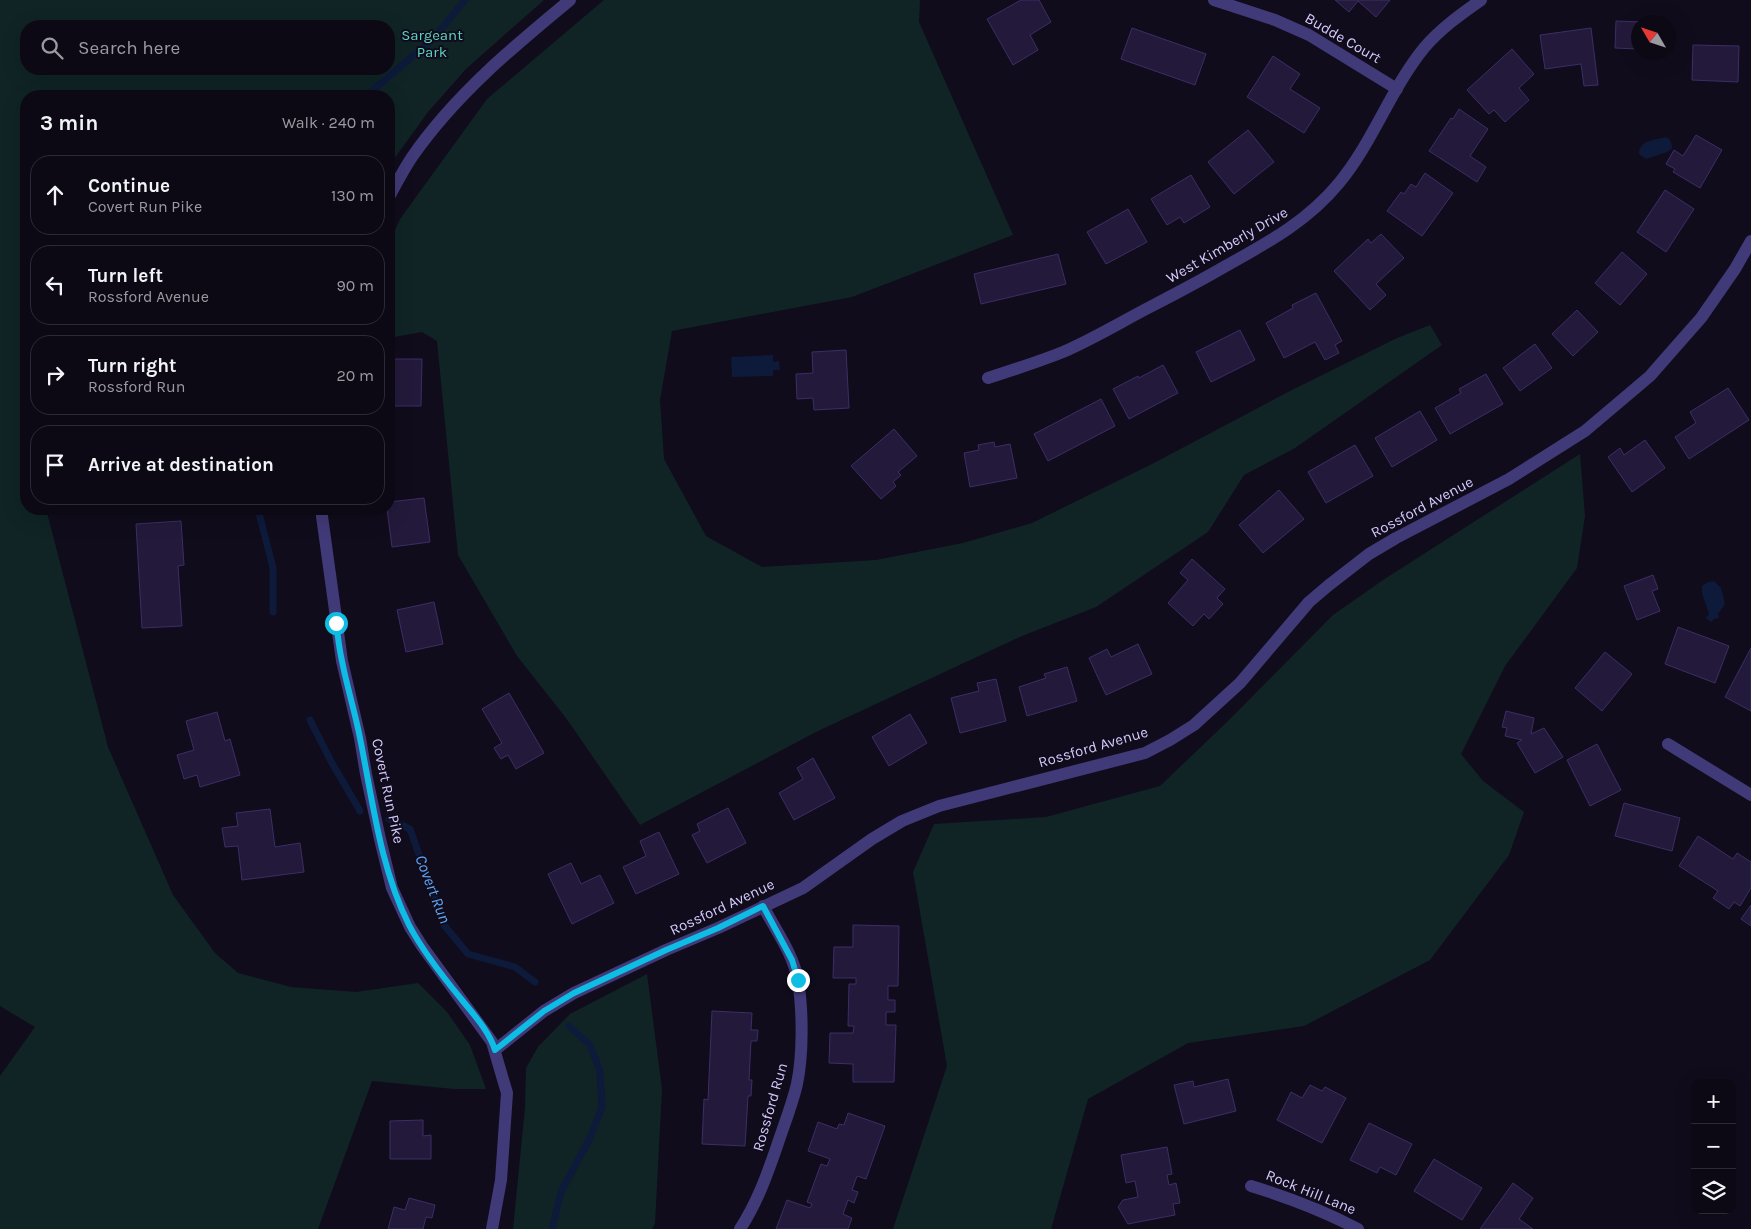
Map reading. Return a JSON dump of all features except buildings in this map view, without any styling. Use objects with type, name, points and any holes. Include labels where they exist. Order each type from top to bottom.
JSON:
[{"type":"street","points":[[395,187],[412,157],[457,101],[518,43],[570,0]]},
{"type":"street","name":"Budde Court","points":[[1214,0],[1275,20],[1314,37],[1397,89]]},
{"type":"street","name":"West Kimberly Drive","points":[[988,378],[1033,364],[1102,333],[1262,247],[1295,225],[1321,203],[1358,157],[1397,89],[1424,48],[1451,21],[1481,0]]},
{"type":"street","name":"Rossford Avenue","points":[[495,1050],[544,1011],[574,993],[803,888],[872,839],[902,821],[939,806],[1084,767],[1145,753],[1194,725],[1240,683],[1309,602],[1369,554],[1509,479],[1585,431],[1650,376],[1700,318],[1735,269],[1751,241]]},
{"type":"street","name":"Covert Run Pike","points":[[322,515],[342,661],[392,888],[410,927],[492,1042],[507,1093],[501,1180],[492,1229]]},
{"type":"street","points":[[1668,744],[1751,795]]},
{"type":"street","name":"Rossford Run","points":[[740,1229],[754,1208],[773,1158],[796,1084],[800,1060],[801,1008],[798,980],[792,960],[763,906]]},
{"type":"street","name":"Rock Hill Lane","points":[[1251,1186],[1343,1221],[1358,1229]]},
{"type":"green space","name":"Sargeant Park","points":[[0,0],[544,0],[466,69],[428,112],[395,158],[395,90],[20,90],[20,515],[48,515],[108,747],[173,895],[215,953],[238,973],[291,987],[356,992],[418,983],[447,1012],[470,1045],[486,1089],[454,1089],[372,1081],[318,1229],[0,1229],[0,1076],[35,1027],[0,1006]]},
{"type":"green space","points":[[604,0],[920,0],[919,22],[1013,235],[852,297],[672,331],[660,400],[664,459],[706,536],[762,567],[876,560],[963,543],[1032,523],[1154,463],[1288,392],[1397,338],[1430,325],[1442,345],[1295,448],[1244,475],[1208,532],[1096,607],[1022,636],[818,731],[640,825],[566,718],[517,656],[458,555],[437,341],[422,332],[395,337],[395,230],[400,219],[487,99]]},
{"type":"green space","points":[[1580,454],[1585,516],[1577,568],[1505,666],[1461,754],[1483,781],[1524,812],[1509,855],[1430,960],[1304,1026],[1188,1043],[1088,1099],[1051,1229],[893,1229],[947,1066],[913,872],[934,824],[1046,817],[1160,786],[1229,720],[1333,615],[1383,580]]},
{"type":"green space","points":[[647,974],[662,1089],[655,1224],[652,1229],[513,1229],[525,1108],[526,1068],[538,1047],[570,1014]]},
{"type":"water","points":[[1666,137],[1671,142],[1672,149],[1646,159],[1639,154],[1640,149],[1645,143]]},
{"type":"water","points":[[773,355],[773,362],[779,361],[780,370],[773,370],[773,376],[732,377],[731,357]]},
{"type":"water","points":[[1714,581],[1721,588],[1725,604],[1718,614],[1719,618],[1711,622],[1706,618],[1709,614],[1702,593],[1702,586]]},
{"type":"waterway","name":"Covert Run","points":[[395,71],[433,39],[465,0]]},
{"type":"waterway","name":"Covert Run","points":[[373,90],[391,75]]},
{"type":"waterway","name":"Covert Run","points":[[260,515],[273,568],[273,612]]},
{"type":"waterway","name":"Covert Run","points":[[310,720],[360,811]]},
{"type":"waterway","name":"Covert Run","points":[[389,819],[410,829],[444,925],[468,954],[515,967],[535,982]]},
{"type":"waterway","name":"Covert Run","points":[[552,1229],[561,1192],[590,1138],[602,1107],[600,1071],[590,1045],[569,1026]]},
{"type":"route","points":[[336,623],[342,661],[392,888],[410,927],[422,946],[479,1022],[495,1050],[544,1011],[574,993],[763,906],[792,960],[798,980]]}]
